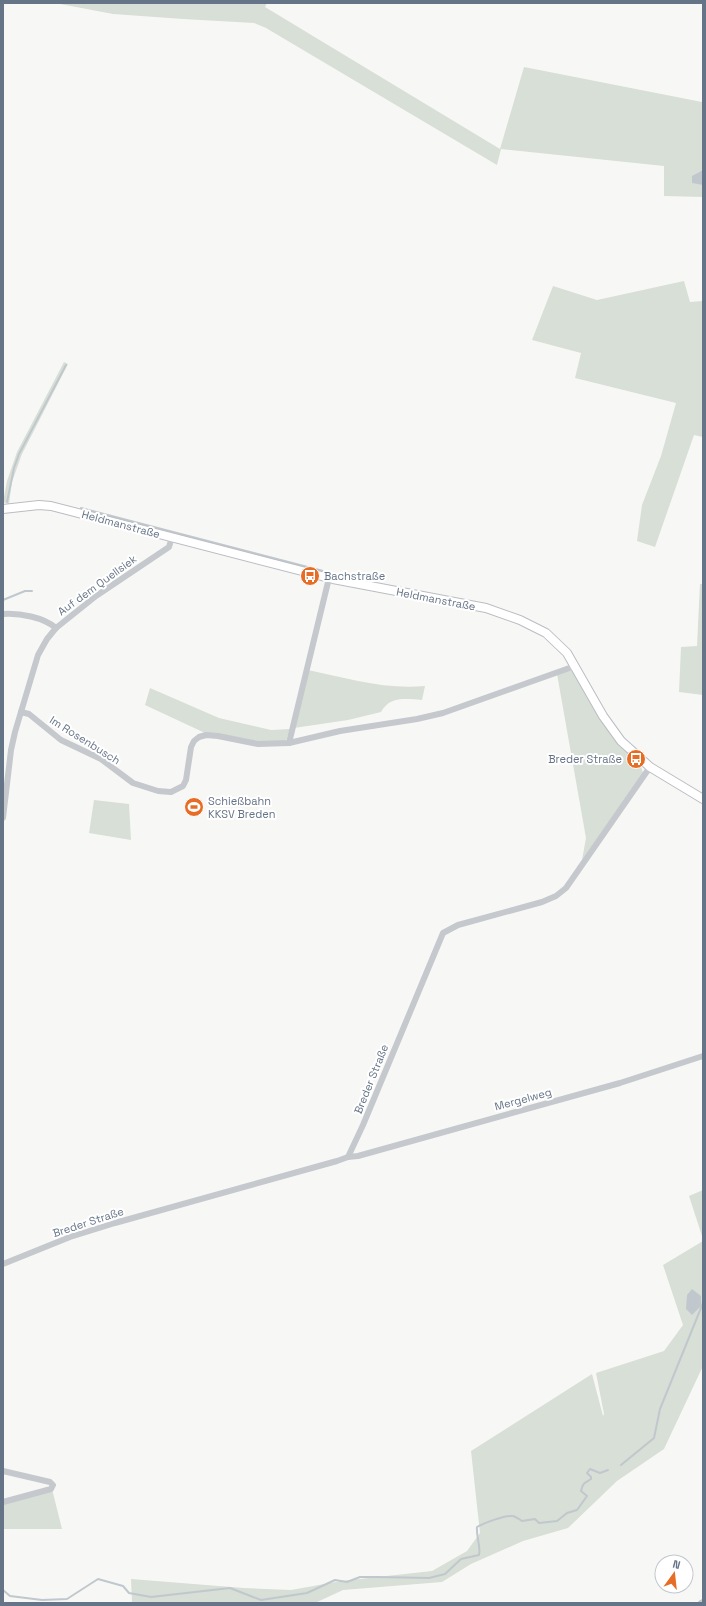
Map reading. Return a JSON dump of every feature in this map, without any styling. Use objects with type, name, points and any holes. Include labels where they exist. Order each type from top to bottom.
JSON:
[{"type":"main road","name":"Heldmanstraße","points":[[3,509],[39,505],[51,506],[329,578],[467,604],[503,613],[520,620],[546,633],[567,653],[603,716],[621,741],[650,767],[703,799]]},
{"type":"street","name":"Auf dem Quellsiek","points":[[3,818],[11,750],[21,712],[42,648],[47,639],[56,628],[96,596],[164,550],[168,546],[172,537]]},
{"type":"street","points":[[329,578],[289,743],[340,731],[443,713],[575,666]]},
{"type":"street","points":[[3,614],[17,614],[30,617],[51,624],[56,628]]},
{"type":"street","name":"Im Rosenbusch","points":[[21,712],[29,714],[61,740],[101,759],[133,783],[158,791],[171,792],[183,786],[186,780],[191,748],[194,741],[199,736],[218,736],[258,744],[289,743]]},
{"type":"street","name":"Breder Straße","points":[[3,1264],[70,1237],[337,1161],[348,1156],[363,1125],[443,933],[458,925],[542,902],[556,896],[566,888],[650,767]]},
{"type":"street","name":"Mergelweg","points":[[348,1156],[358,1156],[620,1083],[703,1056]]},
{"type":"street","points":[[3,1471],[50,1482],[53,1485],[51,1489],[3,1502]]},
{"type":"shaded area","points":[[55,3],[267,3],[265,7],[500,149],[524,67],[703,101],[703,197],[664,196],[664,166],[501,149],[497,165],[266,28],[254,23],[113,14]]},
{"type":"shaded area","points":[[703,170],[703,185],[692,183],[692,176]]},
{"type":"shaded area","points":[[684,281],[690,302],[703,301],[703,437],[694,435],[655,547],[637,541],[642,505],[661,456],[676,403],[575,378],[581,353],[532,340],[553,286],[597,300]]},
{"type":"shaded area","points":[[64,362],[68,364],[22,454],[12,482],[9,504],[3,502],[7,481],[17,452]]},
{"type":"shaded area","points":[[700,584],[703,584],[703,695],[679,692],[681,647],[697,646]]},
{"type":"shaded area","points":[[308,670],[381,685],[410,687],[425,686],[422,700],[410,699],[393,701],[389,703],[381,712],[348,720],[294,728]]},
{"type":"shaded area","points":[[570,670],[575,672],[640,763],[643,773],[582,860],[586,838],[557,674]]},
{"type":"shaded area","points":[[150,688],[219,718],[271,730],[290,729],[286,741],[260,742],[205,733],[145,705]]},
{"type":"shaded area","points":[[94,800],[129,804],[131,840],[89,833]]},
{"type":"shaded area","points":[[703,1190],[703,1239],[689,1196]]},
{"type":"shaded area","points":[[703,1241],[703,1366],[664,1449],[617,1481],[568,1528],[523,1541],[471,1564],[442,1582],[343,1590],[315,1603],[132,1603],[131,1579],[244,1588],[291,1590],[341,1581],[432,1571],[467,1551],[480,1533],[471,1451],[592,1374],[603,1416],[604,1414],[596,1373],[664,1351],[683,1325],[663,1265]]},
{"type":"shaded area","points":[[692,1289],[701,1296],[701,1306],[692,1315],[686,1309],[687,1295]]},
{"type":"shaded area","points":[[52,1489],[62,1529],[3,1529],[3,1503]]},
{"type":"waterway","points":[[7,502],[14,468],[19,454],[66,365]]},
{"type":"waterway","points":[[81,508],[327,572]]},
{"type":"waterway","points":[[3,600],[25,591],[32,591]]},
{"type":"waterway","points":[[621,1465],[654,1438],[660,1409],[703,1303]]},
{"type":"waterway","points":[[3,1590],[10,1596],[42,1600],[67,1599],[98,1579],[123,1586],[129,1593],[151,1597],[230,1588],[261,1600],[307,1593],[335,1580],[347,1582],[360,1577],[429,1578],[445,1574],[461,1559],[479,1555],[477,1527],[484,1523],[509,1516],[514,1516],[522,1521],[535,1519],[539,1523],[557,1521],[567,1513],[577,1510],[587,1496],[581,1491],[583,1484],[591,1479],[587,1473],[590,1469],[600,1473],[608,1470]]},
{"type":"place","name":"Bachstraße","points":[[310,576]]},
{"type":"place","name":"Breder Straße","points":[[636,759]]},
{"type":"place","name":"Schießbahn KKSV Breden","points":[[194,807]]}]
